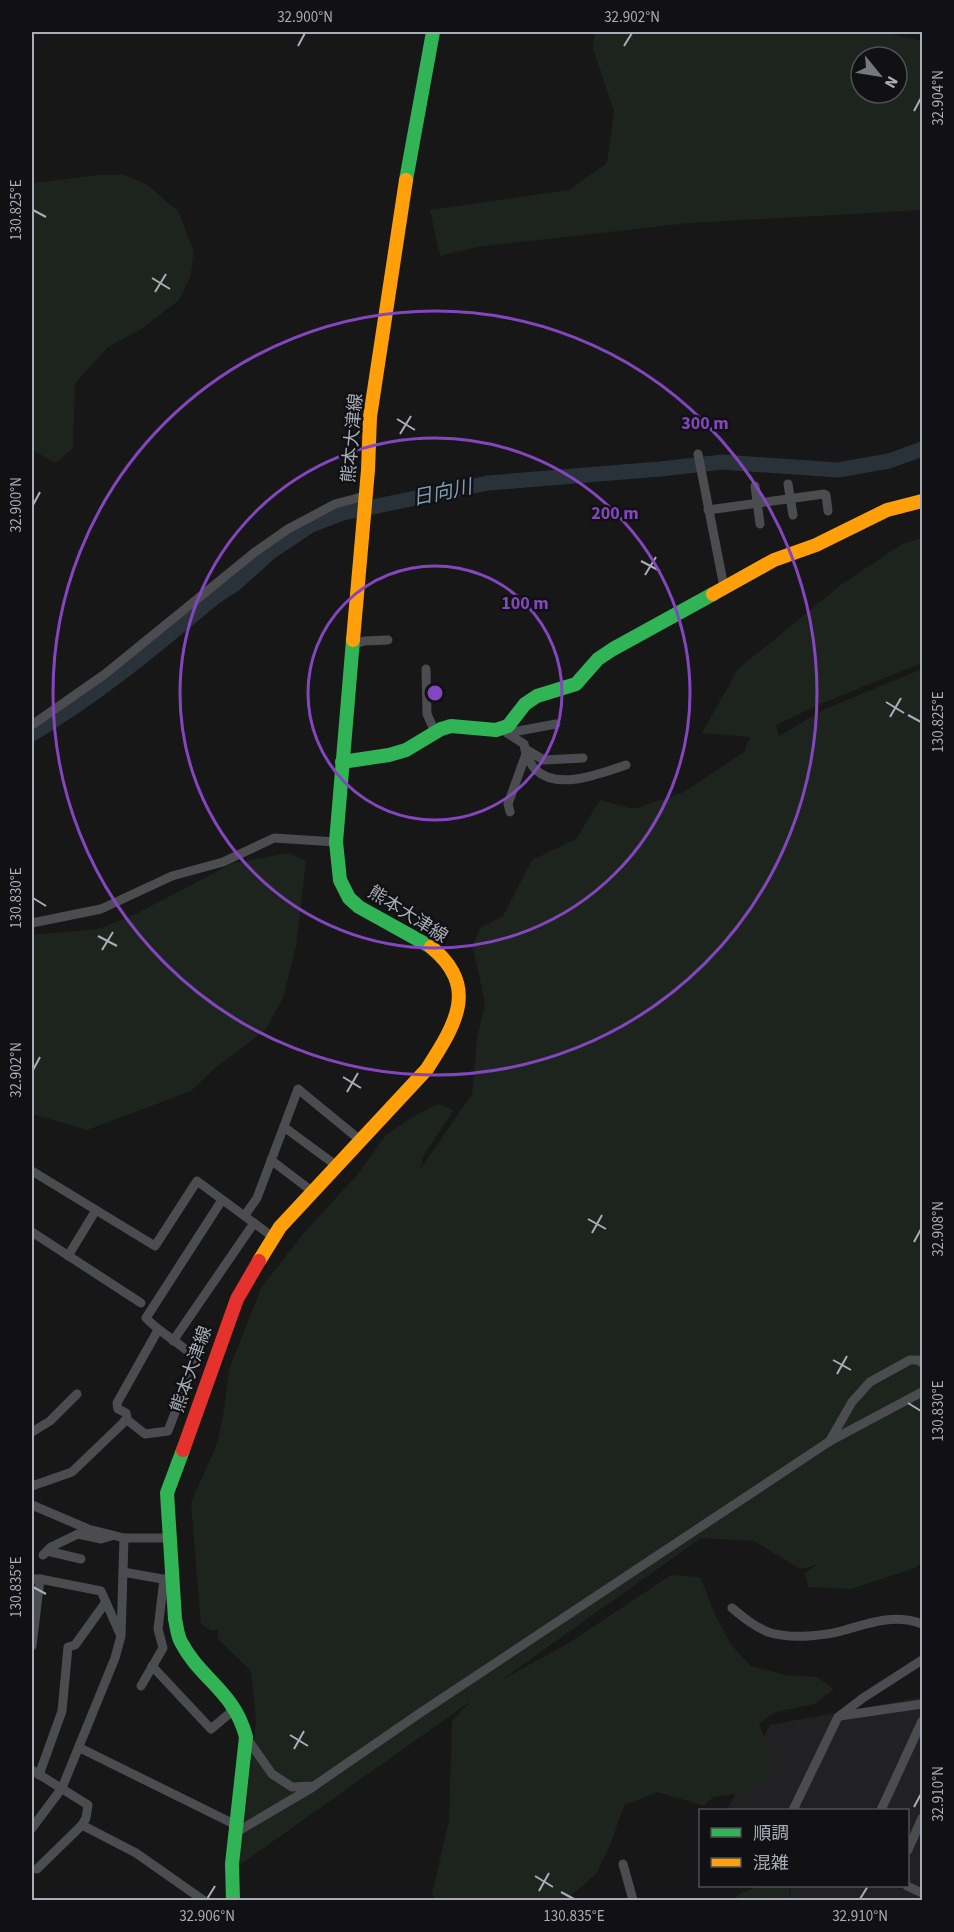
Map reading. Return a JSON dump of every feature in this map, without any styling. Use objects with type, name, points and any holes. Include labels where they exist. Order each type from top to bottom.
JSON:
[{"type":"main road","name":"熊本大津線","points":[[233,1900],[231,1880],[246,1737],[244,1725],[236,1708],[198,1666],[179,1639],[169,1580],[167,1504],[170,1483],[237,1299],[273,1237],[427,1069],[453,1025],[459,1008],[459,990],[455,974],[447,960],[434,948],[361,909],[349,898],[338,874],[336,842],[370,417],[412,138],[433,32]]},
{"type":"main road","points":[[342,762],[406,750],[435,732],[451,726],[505,730],[525,704],[537,696],[576,684],[598,659],[613,649],[724,587],[774,561],[816,545],[887,510],[922,501]]},
{"type":"street","points":[[698,454],[700,474],[724,587]]},
{"type":"street","points":[[788,484],[793,515]]},
{"type":"street","points":[[755,486],[760,524]]},
{"type":"street","points":[[708,510],[824,494],[828,511]]},
{"type":"street","points":[[32,725],[105,674],[255,552],[288,529],[335,504],[365,499]]},
{"type":"street","points":[[352,645],[364,641],[388,640]]},
{"type":"street","points":[[426,669],[427,714],[435,732]]},
{"type":"street","points":[[505,730],[556,724]]},
{"type":"street","points":[[505,730],[524,744],[525,752],[508,804],[510,812]]},
{"type":"street","points":[[525,752],[544,760],[582,758]]},
{"type":"street","points":[[525,752],[538,772],[557,778],[589,777],[626,765]]},
{"type":"street","points":[[32,923],[101,909],[172,876],[223,862],[274,838],[336,842]]},
{"type":"street","points":[[245,1215],[257,1198],[298,1089],[360,1140]]},
{"type":"street","points":[[284,1127],[337,1166]]},
{"type":"street","points":[[271,1160],[313,1192]]},
{"type":"street","points":[[32,1171],[155,1246],[197,1181],[273,1237]]},
{"type":"street","points":[[126,1419],[145,1434],[168,1431],[194,1357],[146,1318],[222,1200]]},
{"type":"street","points":[[68,1256],[96,1210]]},
{"type":"street","points":[[173,1341],[254,1223]]},
{"type":"street","points":[[32,1233],[141,1303]]},
{"type":"street","points":[[32,1486],[72,1472],[126,1419],[126,1413],[118,1409],[117,1403],[158,1330]]},
{"type":"street","points":[[828,1443],[852,1402],[870,1382],[910,1360],[918,1360],[922,1363]]},
{"type":"street","points":[[80,1748],[236,1829],[314,1786],[423,1711],[828,1443],[922,1392]]},
{"type":"street","points":[[32,1432],[50,1421],[77,1395]]},
{"type":"street","points":[[32,1505],[88,1529],[113,1536],[169,1538]]},
{"type":"street","points":[[81,1559],[45,1553],[78,1533],[101,1539],[113,1536]]},
{"type":"street","points":[[32,1828],[62,1788],[115,1658],[121,1636],[124,1538]]},
{"type":"street","points":[[123,1572],[169,1580],[158,1629],[163,1648],[141,1686]]},
{"type":"street","points":[[32,1646],[36,1579],[101,1591],[121,1636]]},
{"type":"street","points":[[38,1869],[82,1825],[86,1818],[88,1805],[35,1772],[62,1711],[68,1647],[75,1645],[106,1602]]},
{"type":"street","points":[[732,1608],[760,1629],[774,1634],[811,1636],[897,1618],[922,1623]]},
{"type":"street","points":[[793,1809],[838,1716],[922,1660]]},
{"type":"street","points":[[152,1666],[212,1729],[236,1708]]},
{"type":"street","points":[[838,1716],[922,1704]]},
{"type":"street","points":[[882,1809],[919,1736],[922,1721]]},
{"type":"street","points":[[246,1737],[272,1774],[292,1788],[314,1786]]},
{"type":"street","points":[[909,1848],[922,1818]]},
{"type":"street","points":[[82,1825],[136,1853],[203,1900]]},
{"type":"street","points":[[623,1864],[633,1900]]},
{"type":"shaded area","points":[[595,32],[883,32],[922,41],[922,210],[689,223],[477,247],[440,256],[430,210],[569,190],[607,163],[614,111],[593,48]]},
{"type":"shaded area","points":[[98,175],[124,175],[146,184],[178,211],[194,252],[190,277],[179,300],[141,329],[108,347],[75,383],[73,448],[56,463],[32,450],[32,188],[35,183]]},
{"type":"shaded area","points":[[922,538],[922,663],[820,704],[776,725],[779,736],[825,709],[922,669],[922,1563],[915,1568],[851,1589],[808,1587],[805,1573],[817,1565],[800,1569],[754,1541],[701,1538],[500,1681],[567,1644],[671,1575],[700,1577],[715,1615],[732,1646],[751,1666],[785,1675],[817,1677],[834,1689],[814,1704],[776,1712],[759,1723],[771,1758],[764,1781],[748,1792],[713,1797],[704,1806],[658,1792],[624,1805],[611,1843],[596,1874],[566,1900],[435,1900],[432,1894],[449,1821],[452,1721],[471,1701],[238,1866],[256,1722],[251,1671],[217,1638],[219,1629],[212,1631],[201,1624],[191,1502],[217,1444],[229,1370],[261,1288],[302,1235],[357,1175],[386,1135],[416,1115],[438,1104],[454,1110],[423,1156],[421,1168],[472,1094],[477,1039],[485,1003],[473,947],[480,928],[503,916],[532,860],[576,839],[600,800],[633,809],[684,792],[744,752],[750,737],[702,733],[738,669],[842,584],[902,544]]},
{"type":"shaded area","points":[[289,853],[306,861],[296,946],[283,998],[265,1030],[213,1070],[191,1091],[87,1130],[32,1114],[32,935],[98,929],[136,914],[233,863]]},
{"type":"shaded area","points":[[922,1697],[922,1900],[791,1900],[790,1887],[909,1887],[909,1809],[728,1809],[770,1725]]},
{"type":"shaded area","points":[[756,1887],[789,1887],[790,1900],[735,1900],[738,1895]]},
{"type":"waterway","name":"日向川","points":[[32,734],[57,719],[126,669],[215,597],[235,584],[272,551],[311,525],[343,513],[488,483],[722,462],[838,470],[889,461],[922,449]]},
{"type":"traffic: fast","points":[[406,180],[433,32]]},
{"type":"traffic: fast","points":[[342,762],[406,750],[441,729],[451,726],[496,730],[508,726],[525,704],[537,696],[576,684],[598,659],[613,649],[713,594]]},
{"type":"traffic: fast","points":[[353,640],[336,842],[340,880],[349,898],[359,907],[431,947]]},
{"type":"traffic: fast","points":[[183,1450],[167,1493],[175,1619],[178,1634],[189,1655],[234,1708],[246,1737],[232,1864],[233,1900]]},
{"type":"traffic: slow","points":[[353,640],[368,470],[370,417],[406,180]]},
{"type":"traffic: slow","points":[[713,594],[774,560],[816,545],[887,510],[922,501]]},
{"type":"traffic: slow","points":[[259,1261],[280,1227],[427,1069],[446,1037],[458,1006],[459,992],[455,977],[446,962],[431,947]]},
{"type":"traffic: jam","points":[[183,1450],[237,1299],[259,1261]]}]
